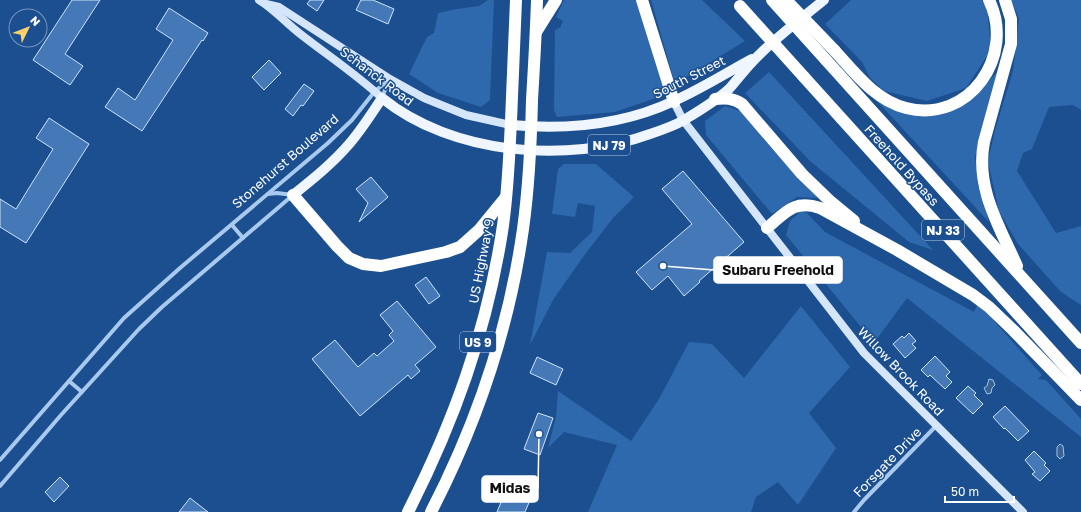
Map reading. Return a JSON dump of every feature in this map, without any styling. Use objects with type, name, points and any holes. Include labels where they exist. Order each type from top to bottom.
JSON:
[{"type":"highway","name":"US Highway 9","points":[[408,512],[428,473],[455,411],[476,349],[493,283],[502,231],[510,148],[516,0]]},
{"type":"highway","name":"US 9","points":[[431,512],[473,421],[497,350],[512,288],[523,231],[532,127],[537,0]]},
{"type":"highway","points":[[536,33],[556,0]]},
{"type":"highway","points":[[642,0],[674,102]]},
{"type":"highway","name":"Freehold Bypass","points":[[772,0],[1081,343]]},
{"type":"highway","points":[[786,0],[868,86],[890,102],[904,108],[925,110],[948,106],[962,99],[977,88],[983,80],[992,64],[997,44],[997,26],[989,0]]},
{"type":"highway","points":[[1005,0],[1011,19],[1011,44],[984,142],[982,152],[982,171],[990,208],[1023,278]]},
{"type":"highway","name":"Freehold Bypass","points":[[738,3],[1081,384]]},
{"type":"highway","points":[[715,99],[731,98],[742,104],[802,174],[851,219],[874,237]]},
{"type":"highway","points":[[293,195],[349,258],[363,264],[381,266],[446,252],[460,247],[480,230],[506,197]]},
{"type":"highway","points":[[767,228],[798,205],[809,205],[820,208],[874,237],[973,295],[989,307],[1081,400]]},
{"type":"main road","name":"South Street","points":[[510,148],[560,151],[586,149],[615,144],[643,136],[683,120],[728,90],[759,55],[824,0]]},
{"type":"main road","name":"South Street","points":[[511,125],[558,128],[597,124],[631,117],[674,102],[759,55]]},
{"type":"main road","name":"Schanck Road","points":[[378,95],[406,115],[430,127],[476,142],[510,148]]},
{"type":"main road","name":"Stonehurst Boulevard","points":[[293,195],[330,164],[349,144],[360,131],[378,95]]},
{"type":"street","name":"Schanck Road","points":[[263,2],[279,6],[390,79],[424,98],[448,109],[471,117],[511,125]]},
{"type":"street","name":"Schanck Road","points":[[263,2],[293,28],[378,95]]},
{"type":"street","name":"Stonehurst Boulevard","points":[[378,95],[390,79]]},
{"type":"street","name":"Stonehurst Boulevard","points":[[0,460],[124,318],[180,268],[328,143],[378,95],[390,79]]},
{"type":"street","name":"Willow Brook Road","points":[[674,102],[683,120],[864,353],[1023,512]]},
{"type":"street","points":[[268,194],[277,193],[293,195]]},
{"type":"street","name":"Stonehurst Boulevard","points":[[0,486],[114,355],[162,307],[293,195]]},
{"type":"street","points":[[232,225],[243,238]]},
{"type":"street","points":[[69,381],[82,392]]},
{"type":"street","name":"Forsgate Drive","points":[[854,512],[936,426]]},
{"type":"shaded area","points":[[488,0],[494,0],[490,100],[481,107],[438,93],[409,74],[427,37],[434,33],[438,13],[479,6]]},
{"type":"shaded area","points":[[564,0],[637,0],[663,83],[663,92],[659,97],[615,112],[557,117],[554,110],[555,30],[561,27],[563,21],[556,17]]},
{"type":"shaded area","points":[[651,0],[702,0],[745,41],[675,84]]},
{"type":"shaded area","points":[[851,0],[982,0],[987,7],[991,50],[966,88],[927,101],[884,91],[870,78],[862,62],[825,24]]},
{"type":"shaded area","points":[[1011,0],[1081,0],[1081,110],[1073,105],[1049,107],[1032,149],[1023,153],[1017,171],[1056,233],[1081,226],[1081,305],[1061,292],[1018,244],[999,211],[988,162],[995,130],[1013,71],[1019,18]]},
{"type":"shaded area","points":[[769,72],[933,250],[909,242],[810,161],[745,93]]},
{"type":"shaded area","points":[[997,72],[975,157],[979,190],[989,222],[878,102],[907,114],[941,114],[968,103]]},
{"type":"shaded area","points":[[725,106],[740,111],[818,198],[797,197],[772,214],[706,135],[705,121]]},
{"type":"shaded area","points":[[564,164],[596,164],[634,197],[613,218],[583,257],[553,300],[530,345],[547,252],[570,253],[592,232],[595,206],[578,203],[575,217],[552,214],[558,169]]},
{"type":"shaded area","points":[[803,209],[825,232],[974,312],[978,303],[1042,375],[1038,379],[1046,380],[1081,419],[1081,437],[907,298],[874,343],[786,235],[790,221]]},
{"type":"shaded area","points":[[801,306],[850,367],[809,413],[836,448],[798,505],[778,482],[756,497],[751,512],[588,512],[617,445],[564,432],[548,448],[556,417],[558,391],[631,441],[659,399],[689,342],[712,344],[744,378]]},
{"type":"shaded area","points":[[989,379],[993,380],[995,385],[992,388],[991,393],[987,394],[984,388],[987,386]]},
{"type":"shaded area","points":[[1060,444],[1063,446],[1064,456],[1060,459],[1057,456],[1057,447]]},
{"type":"building","points":[[72,0],[100,0],[65,54],[83,66],[70,85],[33,60],[41,48],[48,48],[48,37]]},
{"type":"building","points":[[310,0],[324,0],[317,11],[307,4]]},
{"type":"building","points":[[361,0],[373,0],[394,9],[388,24],[356,10]]},
{"type":"building","points":[[169,8],[208,33],[142,131],[105,107],[118,88],[135,100],[173,40],[156,29]]},
{"type":"building","points":[[269,60],[281,73],[264,90],[252,77]]},
{"type":"building","points":[[304,84],[314,91],[303,106],[301,105],[293,116],[285,109]]},
{"type":"building","points":[[49,118],[89,144],[26,243],[0,227],[0,199],[16,209],[53,149],[36,138]]},
{"type":"building","points":[[683,171],[744,242],[684,296],[668,276],[652,290],[636,272],[692,224],[662,189]]},
{"type":"building","points":[[371,177],[388,197],[359,222],[368,203],[356,189]]},
{"type":"building","points":[[426,277],[440,296],[429,304],[415,285]]},
{"type":"building","points":[[397,301],[436,347],[415,365],[420,371],[411,379],[408,375],[360,416],[312,359],[335,340],[358,367],[374,353],[377,356],[394,341],[389,335],[393,331],[380,315]]},
{"type":"building","points":[[909,333],[916,341],[912,344],[916,348],[905,358],[893,344],[902,336],[904,338]]},
{"type":"building","points":[[935,356],[950,372],[946,376],[952,382],[945,389],[930,375],[928,377],[921,370]]},
{"type":"building","points":[[537,357],[563,369],[556,385],[530,373]]},
{"type":"building","points":[[968,386],[976,393],[974,395],[983,404],[973,414],[956,398]]},
{"type":"building","points":[[1005,406],[1029,431],[1018,441],[993,417]]},
{"type":"building","points":[[538,413],[553,418],[540,455],[524,449]]},
{"type":"building","points":[[1034,451],[1046,463],[1044,465],[1050,471],[1040,481],[1032,474],[1035,472],[1025,460]]},
{"type":"building","points":[[60,477],[69,486],[54,502],[45,492]]},
{"type":"building","points":[[509,483],[533,493],[525,512],[497,512]]},
{"type":"building","points":[[190,498],[208,512],[179,512]]},
{"type":"place","name":"Subaru Freehold","points":[[663,266]]},
{"type":"place","name":"Midas","points":[[539,434]]}]
